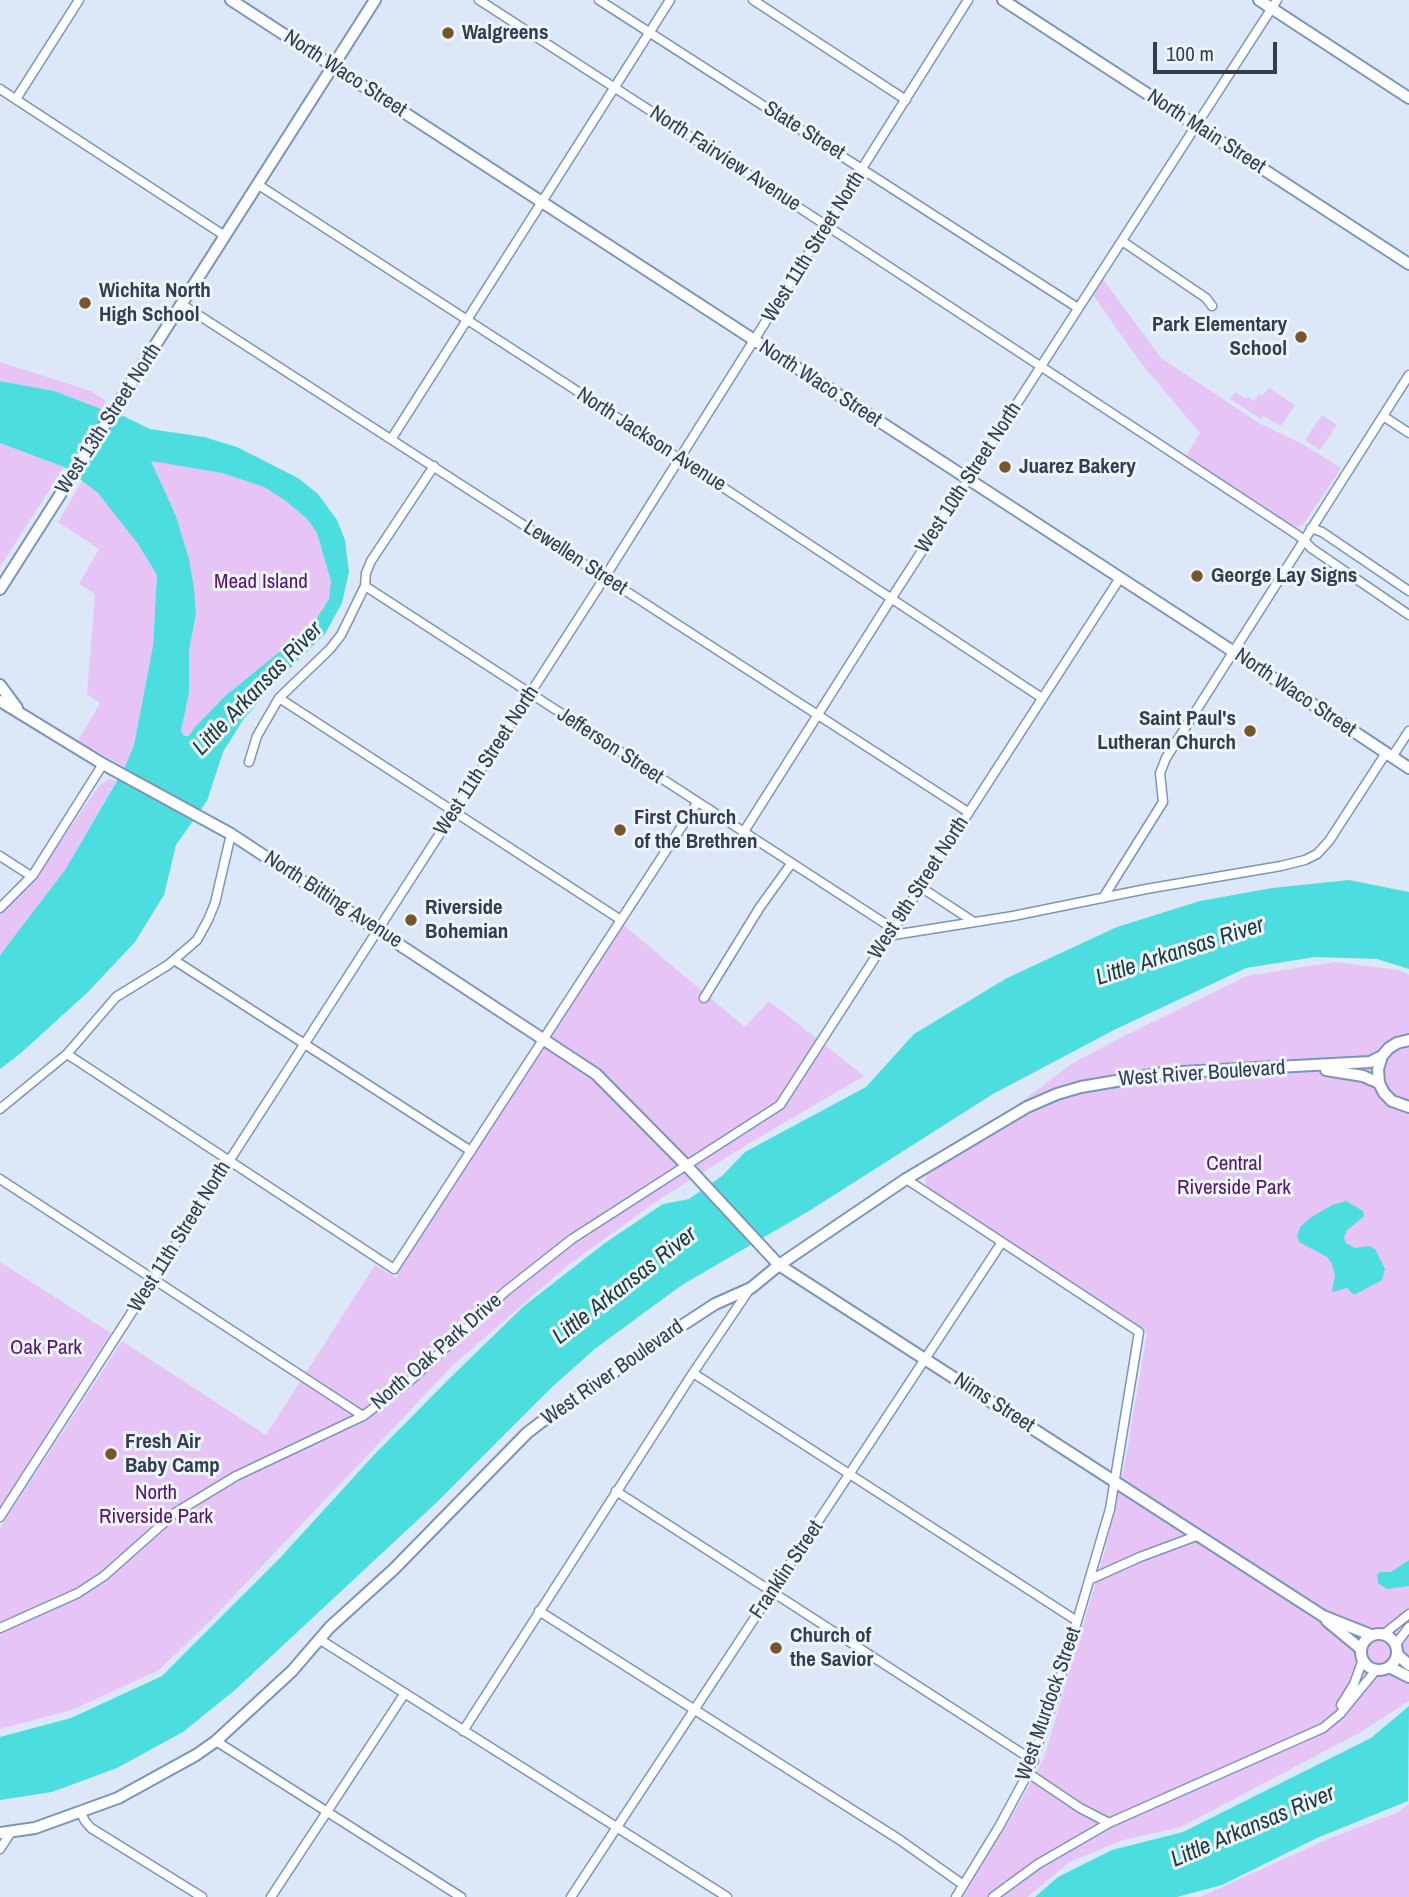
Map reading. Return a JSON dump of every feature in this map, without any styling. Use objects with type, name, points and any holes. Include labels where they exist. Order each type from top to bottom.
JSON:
[{"type":"street","points":[[16,99],[79,0]]},
{"type":"street","name":"North Waco Street","points":[[230,0],[1232,650],[1409,768]]},
{"type":"street","name":"West 13th Street North","points":[[0,589],[375,0]]},
{"type":"street","name":"North Fairview Avenue","points":[[479,0],[1303,539],[1313,550],[1409,615]]},
{"type":"street","name":"State Street","points":[[599,0],[1078,308]]},
{"type":"street","points":[[392,438],[670,0]]},
{"type":"street","points":[[753,0],[906,100]]},
{"type":"street","name":"West 11th Street North","points":[[0,1517],[605,577],[968,0]]},
{"type":"street","name":"North Main Street","points":[[1003,0],[1409,264]]},
{"type":"street","points":[[1259,0],[1274,4],[1409,98]]},
{"type":"street","name":"West 10th Street North","points":[[743,833],[891,598],[1274,4]]},
{"type":"street","points":[[0,89],[225,236]]},
{"type":"street","name":"North Jackson Avenue","points":[[257,184],[1042,698]]},
{"type":"street","points":[[1122,242],[1206,298],[1212,306]]},
{"type":"street","name":"Lewellen Street","points":[[183,305],[968,812]]},
{"type":"street","points":[[1104,898],[1163,802],[1160,773],[1166,758],[1232,650],[1409,375]]},
{"type":"street","points":[[1383,416],[1409,433]]},
{"type":"street","points":[[249,762],[257,736],[279,698],[336,642],[365,586],[371,561],[434,466]]},
{"type":"street","points":[[1311,528],[1323,533],[1409,591]]},
{"type":"street","name":"West 9th Street North","points":[[686,1165],[780,1105],[1120,578]]},
{"type":"street","name":"Jefferson Street","points":[[365,586],[791,864],[890,932]]},
{"type":"street","name":"North Bitting Avenue","points":[[0,685],[24,715]]},
{"type":"street","points":[[279,698],[621,920]]},
{"type":"street","name":"North Bitting Avenue","points":[[1,702],[120,774],[231,834],[596,1074],[686,1165]]},
{"type":"street","points":[[890,932],[974,922],[1305,860],[1319,852],[1329,841],[1409,731]]},
{"type":"street","points":[[0,908],[31,876],[69,821],[103,764]]},
{"type":"street","points":[[67,1054],[394,1269],[697,803]]},
{"type":"street","points":[[0,1109],[67,1054],[116,997],[174,960],[197,940],[208,920],[231,834]]},
{"type":"street","points":[[0,856],[31,876]]},
{"type":"street","points":[[704,998],[760,907],[791,864]]},
{"type":"street","points":[[919,886],[974,922]]},
{"type":"street","points":[[174,960],[471,1151]]},
{"type":"street","points":[[1409,1040],[1397,1043],[1382,1056],[1378,1069],[1379,1083],[1384,1093],[1392,1101],[1409,1107]]},
{"type":"street","name":"West River Boulevard","points":[[5,1833],[35,1828],[118,1798],[216,1741],[292,1671],[319,1639],[394,1569],[527,1433],[715,1304],[751,1288],[779,1265],[906,1179],[1027,1107],[1057,1094],[1111,1080],[1163,1073],[1370,1062],[1382,1056]]},
{"type":"street","name":"West River Boulevard","points":[[1299,1067],[1347,1072],[1379,1083]]},
{"type":"street","name":"Nims Street","points":[[686,1165],[779,1265],[1323,1616],[1371,1635]]},
{"type":"street","name":"North Oak Park Drive","points":[[0,1628],[78,1593],[104,1576],[175,1513],[236,1476],[363,1416],[412,1379],[506,1291],[544,1260],[686,1165]]},
{"type":"street","points":[[0,1179],[363,1416]]},
{"type":"street","points":[[906,1179],[1002,1242]]},
{"type":"street","name":"West Murdock Street","points":[[956,1897],[1000,1825],[1034,1760],[1091,1580],[1116,1482],[1139,1332],[1002,1242]]},
{"type":"street","name":"Franklin Street","points":[[571,1897],[1002,1242]]},
{"type":"street","points":[[463,1731],[616,1491],[751,1288]]},
{"type":"street","points":[[693,1373],[1077,1621]]},
{"type":"street","points":[[616,1491],[1034,1760]]},
{"type":"street","points":[[1091,1580],[1140,1557],[1199,1535]]},
{"type":"street","points":[[540,1611],[900,1840],[962,1884]]},
{"type":"street","points":[[1313,1730],[1346,1699],[1362,1654],[1363,1643],[1371,1635],[1384,1634],[1409,1614]]},
{"type":"street","name":"Nims Street","points":[[1323,1616],[1362,1654]]},
{"type":"street","points":[[1389,1667],[1409,1627]]},
{"type":"street","points":[[1384,1634],[1409,1665]]},
{"type":"street","points":[[319,1639],[727,1897]]},
{"type":"street","points":[[1362,1654],[1366,1664],[1376,1670]]},
{"type":"street","points":[[993,1897],[1038,1864],[1109,1823],[1313,1730],[1323,1728],[1333,1721],[1376,1670],[1389,1667],[1409,1677]]},
{"type":"street","points":[[271,1897],[405,1693]]},
{"type":"street","points":[[216,1741],[461,1897]]},
{"type":"street","points":[[1028,1773],[1080,1808],[1109,1823]]},
{"type":"street","points":[[81,1813],[91,1828],[202,1897]]},
{"type":"street","points":[[0,1849],[5,1833]]},
{"type":"green space","points":[[1103,279],[1161,358],[1259,423],[1304,445],[1341,468],[1303,525],[1295,528],[1185,457],[1200,433],[1140,362],[1093,295]]},
{"type":"green space","points":[[0,362],[91,391],[104,399],[105,403],[101,410],[54,391],[0,381]]},
{"type":"green space","points":[[1269,388],[1295,405],[1281,426],[1263,416],[1261,419],[1230,399],[1235,392],[1254,401]]},
{"type":"green space","points":[[1322,415],[1337,425],[1320,450],[1305,440]]},
{"type":"green space","points":[[0,443],[64,467],[0,567]]},
{"type":"green space","name":"Mead Island","points":[[150,460],[222,473],[264,487],[286,501],[307,519],[317,533],[331,582],[329,599],[305,637],[278,653],[224,697],[189,736],[184,736],[181,731],[189,693],[189,650],[196,614],[176,516]]},
{"type":"green space","points":[[82,481],[98,493],[138,544],[157,575],[153,646],[134,745],[125,767],[78,741],[100,703],[87,694],[95,594],[79,584],[99,549],[58,522]]},
{"type":"green space","points":[[109,779],[116,781],[65,870],[0,955],[0,915],[28,888],[99,786]]},
{"type":"green space","name":"North Riverside Park","points":[[620,922],[745,1027],[769,1001],[864,1076],[657,1201],[567,1266],[453,1365],[211,1620],[159,1670],[72,1710],[0,1729],[0,1528],[122,1341],[266,1435],[375,1265],[398,1279],[396,1270]]},
{"type":"green space","name":"Central Riverside Park","points":[[1335,962],[1399,970],[1409,975],[1409,1701],[1359,1733],[1181,1827],[1123,1840],[1070,1862],[1027,1897],[963,1897],[1044,1758],[1105,1550],[1125,1463],[1147,1333],[1134,1322],[928,1190],[926,1175],[1071,1064],[1124,1036],[1247,976]]},
{"type":"green space","name":"Oak Park","points":[[0,1262],[111,1333],[0,1507]]},
{"type":"green space","points":[[1409,1804],[1409,1897],[1200,1897],[1328,1839],[1396,1813]]},
{"type":"water","name":"Little Arkansas River","points":[[0,381],[54,391],[101,409],[111,410],[150,429],[204,437],[237,447],[298,478],[318,494],[337,520],[345,540],[349,572],[342,603],[325,634],[271,687],[243,720],[223,752],[207,801],[176,845],[164,895],[135,942],[88,992],[0,1069],[0,955],[65,870],[125,767],[134,745],[153,646],[157,575],[138,544],[98,493],[64,467],[0,443]],"holes":[[[151,461],[222,473],[264,487],[307,519],[317,533],[331,582],[329,599],[305,637],[278,653],[224,697],[189,736],[184,736],[181,731],[189,693],[189,650],[196,614],[194,588],[189,559],[176,516]]]},
{"type":"water","name":"Little Arkansas River","points":[[1349,880],[1409,892],[1409,969],[1377,959],[1315,957],[1246,968],[1114,1030],[993,1094],[809,1211],[682,1285],[596,1348],[551,1388],[436,1503],[235,1690],[183,1732],[117,1768],[52,1792],[0,1800],[0,1737],[71,1718],[162,1676],[279,1559],[374,1455],[450,1378],[524,1306],[605,1243],[663,1204],[689,1199],[722,1176],[745,1152],[866,1087],[914,1034],[1007,978],[1117,927],[1200,901],[1272,888]]},
{"type":"water","points":[[1346,1201],[1363,1211],[1364,1216],[1346,1231],[1346,1243],[1355,1248],[1369,1246],[1375,1249],[1385,1269],[1382,1280],[1354,1295],[1347,1288],[1332,1292],[1335,1275],[1332,1264],[1327,1257],[1299,1242],[1297,1235],[1301,1226],[1310,1218],[1332,1205]]},
{"type":"water","points":[[1409,1560],[1409,1586],[1387,1589],[1378,1583],[1377,1575],[1380,1572],[1391,1572]]},
{"type":"water","name":"Little Arkansas River","points":[[1409,1706],[1408,1801],[1317,1838],[1222,1885],[1177,1897],[1035,1897],[1058,1877],[1112,1850],[1183,1832],[1371,1738]]},
{"type":"place","name":"Walgreens","points":[[448,33]]},
{"type":"place","name":"Wichita North High School","points":[[85,303]]},
{"type":"place","name":"Park Elementary School","points":[[1301,337]]},
{"type":"place","name":"Juarez Bakery","points":[[1005,467]]},
{"type":"place","name":"George Lay Signs","points":[[1197,576]]},
{"type":"place","name":"Saint Paul's Lutheran Church","points":[[1250,731]]},
{"type":"place","name":"First Church of the Brethren","points":[[620,830]]},
{"type":"place","name":"Riverside Bohemian","points":[[411,920]]},
{"type":"place","name":"Fresh Air Baby Camp","points":[[111,1454]]},
{"type":"place","name":"Church of the Savior","points":[[776,1648]]}]
